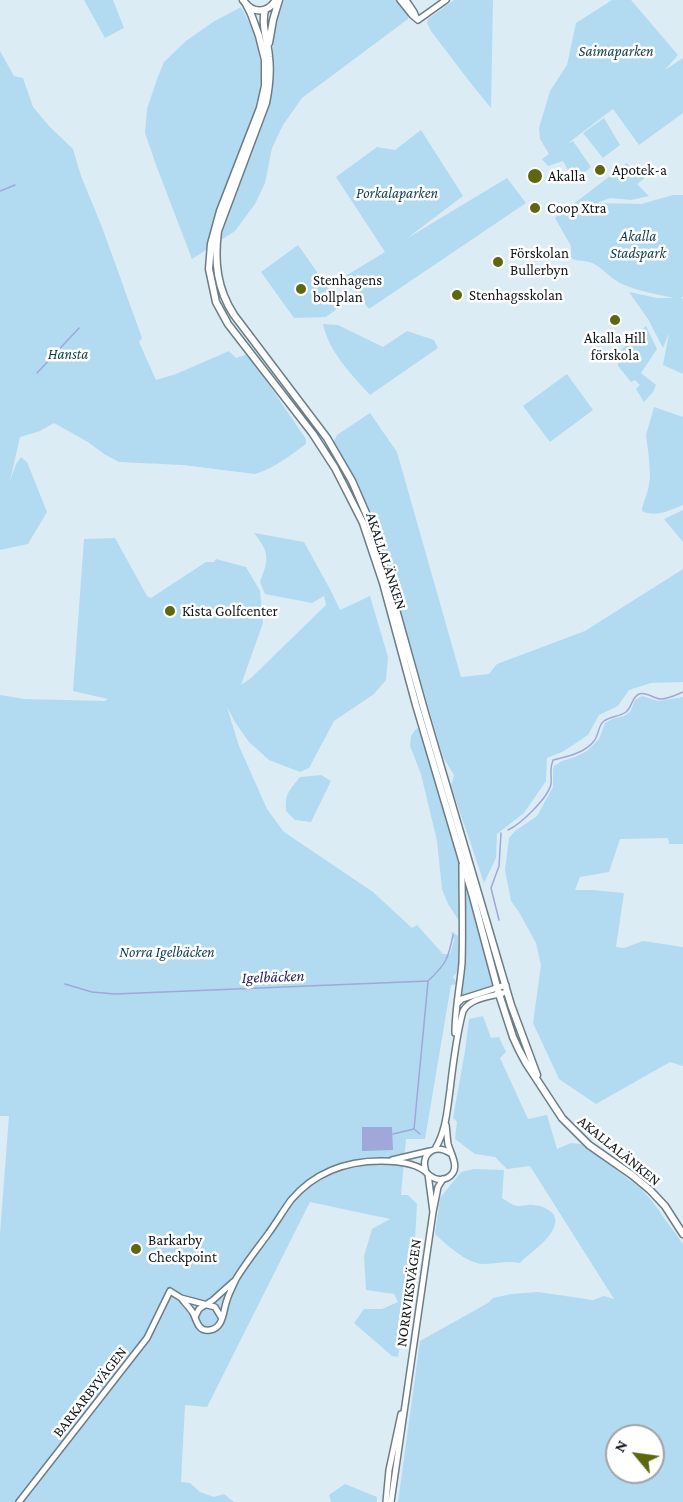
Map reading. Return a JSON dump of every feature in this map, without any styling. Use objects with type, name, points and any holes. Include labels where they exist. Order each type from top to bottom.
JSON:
[{"type":"main road","points":[[245,2],[254,10],[265,10],[277,0]]},
{"type":"main road","points":[[268,47],[277,0]]},
{"type":"main road","name":"AKALLALÄNKEN","points":[[245,2],[254,20],[261,44],[265,60],[266,86],[260,108],[219,211],[211,244],[209,269],[213,291],[228,324],[313,434],[335,468],[363,523],[383,583],[498,991],[519,1050],[568,1125],[589,1145],[633,1175],[650,1190],[683,1234]]},
{"type":"main road","name":"AKALLALÄNKEN","points":[[265,10],[264,29],[268,47],[270,81],[266,104],[218,231],[216,249],[219,283],[227,305],[332,445],[369,520],[506,989],[520,1033],[541,1085]]},
{"type":"street","points":[[400,0],[418,20]]},
{"type":"street","points":[[406,0],[418,20]]},
{"type":"street","points":[[418,20],[446,0]]},
{"type":"street","points":[[456,1045],[455,1031],[463,928],[462,858]]},
{"type":"street","points":[[457,1004],[462,999],[506,989]]},
{"type":"street","points":[[427,1173],[425,1158],[441,1136],[446,1120],[456,1045],[465,1007],[498,991]]},
{"type":"street","points":[[388,1161],[412,1166],[435,1179],[447,1178],[454,1170],[455,1161],[450,1153],[446,1120]]},
{"type":"street","points":[[182,1298],[200,1328],[207,1330],[216,1328],[221,1321],[237,1278],[291,1200],[310,1182],[350,1164],[388,1161],[433,1150],[443,1149],[450,1153]]},
{"type":"street","name":"NORRVIKSVÄGEN","points":[[427,1173],[433,1212]]},
{"type":"street","name":"NORRVIKSVÄGEN","points":[[392,1502],[433,1212],[438,1187],[443,1179]]},
{"type":"street","points":[[195,1319],[199,1309],[207,1305],[237,1278]]},
{"type":"street","name":"BARKARBYVÄGEN","points":[[19,1502],[147,1338],[170,1291],[182,1298]]},
{"type":"street","points":[[182,1298],[211,1305],[218,1310],[221,1321]]},
{"type":"street","name":"NORRVIKSVÄGEN","points":[[386,1502],[389,1470],[409,1377]]},
{"type":"green space","points":[[84,0],[113,0],[124,28],[105,38]]},
{"type":"green space","points":[[284,0],[398,0],[408,14],[408,19],[302,98],[283,125],[272,148],[265,183],[255,204],[235,231],[192,259],[145,133],[147,109],[157,79],[164,62],[186,41],[213,22],[241,7],[258,47],[261,67],[260,90],[270,93],[273,79],[273,44]]},
{"type":"green space","points":[[454,0],[493,0],[491,108],[427,23],[428,19]]},
{"type":"green space","name":"Saimaparken","points":[[612,0],[631,0],[678,55],[665,70],[683,58],[683,113],[639,145],[613,109],[567,144],[573,141],[591,167],[574,181],[563,161],[548,166],[542,159],[549,154],[540,139],[539,128],[550,91],[567,65],[576,23]]},
{"type":"green space","name":"Hansta","points":[[0,51],[14,76],[23,78],[33,107],[73,149],[142,338],[139,342],[156,380],[176,374],[229,351],[236,358],[248,354],[306,439],[306,444],[275,465],[255,474],[183,465],[119,462],[54,423],[40,431],[20,437],[10,481],[21,457],[27,462],[47,512],[28,544],[0,550]]},
{"type":"green space","points":[[604,118],[620,145],[603,158],[583,133]]},
{"type":"green space","name":"Porkalaparken","points":[[421,130],[463,196],[406,239],[507,178],[526,203],[369,309],[344,277],[385,252],[336,177],[377,147],[395,150]]},
{"type":"green space","name":"Akalla Stadspark","points":[[627,163],[631,170],[637,166],[645,178],[637,184],[649,196],[631,200],[610,198],[597,203],[641,204],[673,195],[683,195],[683,297],[681,298],[683,299],[683,374],[663,365],[669,333],[663,348],[648,319],[629,292],[657,298],[674,298],[626,286],[593,263],[571,258],[571,246],[555,218]]},
{"type":"green space","name":"Stenhagens bollplan","points":[[298,245],[341,306],[326,317],[294,318],[261,272]]},
{"type":"green space","points":[[323,324],[338,325],[383,347],[407,331],[434,340],[438,348],[370,395],[335,353]]},
{"type":"green space","points":[[646,326],[657,349],[641,373],[656,385],[644,402],[636,389],[640,385],[635,380],[631,382],[618,366],[618,353]]},
{"type":"green space","points":[[567,374],[593,410],[550,442],[523,406]]},
{"type":"green space","points":[[654,407],[683,417],[683,505],[652,514],[642,511],[642,508],[650,479],[646,435]]},
{"type":"green space","points":[[370,413],[397,452],[461,677],[489,674],[497,664],[585,631],[683,569],[683,682],[651,683],[629,690],[618,706],[599,715],[588,735],[564,751],[547,758],[546,781],[524,813],[497,834],[496,858],[484,883],[451,786],[454,775],[443,757],[378,530],[334,441],[337,435]]},
{"type":"green space","points":[[683,510],[683,542],[664,519]]},
{"type":"green space","name":"Norra Igelbäcken","points":[[254,533],[304,542],[340,610],[370,596],[388,657],[386,680],[374,694],[334,721],[309,768],[300,772],[269,760],[249,742],[227,707],[239,746],[267,809],[284,832],[373,892],[412,928],[417,925],[443,954],[450,954],[454,940],[451,933],[458,936],[458,966],[453,978],[456,984],[451,985],[425,1139],[406,1139],[401,1195],[408,1195],[417,1204],[414,1257],[398,1357],[392,1356],[354,1323],[364,1309],[382,1309],[398,1302],[394,1294],[366,1290],[364,1256],[372,1229],[390,1219],[310,1202],[207,1407],[185,1405],[181,1482],[190,1483],[200,1492],[214,1497],[224,1494],[234,1502],[0,1502],[0,1234],[9,1116],[0,1116],[0,695],[24,699],[105,701],[108,699],[73,691],[84,539],[115,538],[147,596],[151,598],[206,562],[214,562],[216,559],[246,567],[260,591],[263,623],[241,685],[326,605],[324,596],[312,603],[265,594],[260,582],[266,556],[263,546]]},
{"type":"green space","points":[[642,696],[658,701],[683,697],[683,844],[669,844],[668,838],[620,839],[609,872],[580,877],[575,890],[624,893],[616,947],[624,948],[643,941],[683,947],[683,1066],[670,1062],[596,1104],[559,1079],[533,1023],[541,965],[536,943],[511,901],[505,870],[509,838],[537,816],[553,787],[554,766],[587,751],[599,739],[605,723],[630,712],[635,700]]},
{"type":"green space","points":[[420,727],[458,855],[459,921],[442,889],[437,841],[421,774],[410,746],[411,736]]},
{"type":"green space","points":[[321,775],[331,781],[311,822],[295,820],[286,811],[288,792],[300,777]]},
{"type":"green space","points":[[464,878],[466,878],[493,985],[487,989],[461,996],[463,978]]},
{"type":"green space","points":[[483,1016],[491,1038],[499,1037],[506,1052],[500,1058],[528,1119],[547,1115],[557,1149],[571,1143],[581,1144],[641,1189],[683,1244],[683,1502],[398,1502],[420,1341],[493,1298],[511,1294],[538,1292],[593,1300],[604,1296],[614,1299],[530,1166],[507,1169],[495,1157],[475,1154],[455,1139],[457,1122],[453,1118],[469,1019]]},
{"type":"green space","points":[[474,1169],[504,1170],[502,1198],[517,1206],[542,1207],[554,1215],[555,1222],[549,1235],[520,1263],[483,1264],[470,1261],[435,1234],[440,1198],[461,1172]]},
{"type":"green space","points":[[345,1484],[377,1497],[377,1502],[331,1502],[329,1495]]},
{"type":"shaded area","points":[[362,1127],[392,1127],[393,1150],[362,1151]]},
{"type":"waterway","points":[[0,191],[15,185]]},
{"type":"waterway","points":[[37,373],[79,328]]},
{"type":"waterway","name":"Igelbäcken","points":[[508,830],[527,816],[549,790],[553,760],[586,749],[596,739],[602,723],[626,712],[639,694],[661,699],[683,692]]},
{"type":"waterway","name":"Igelbäcken","points":[[499,920],[491,888],[499,866],[501,833]]},
{"type":"waterway","name":"Igelbäcken","points":[[65,984],[92,992],[115,994],[428,981],[445,961],[453,935]]},
{"type":"waterway","points":[[393,1134],[414,1129],[428,982]]},
{"type":"waterway","points":[[414,1129],[420,1134]]},
{"type":"place","name":"Apotek-a","points":[[600,170]]},
{"type":"place","name":"Akalla","points":[[535,176]]},
{"type":"place","name":"Coop Xtra","points":[[535,208]]},
{"type":"place","name":"Förskolan Bullerbyn","points":[[498,262]]},
{"type":"place","name":"Stenhagens bollplan","points":[[301,289]]},
{"type":"place","name":"Stenhagsskolan","points":[[457,295]]},
{"type":"place","name":"Akalla Hill förskola","points":[[615,320]]},
{"type":"place","name":"Kista Golfcenter","points":[[170,611]]},
{"type":"place","name":"Barkarby Checkpoint","points":[[136,1249]]}]
